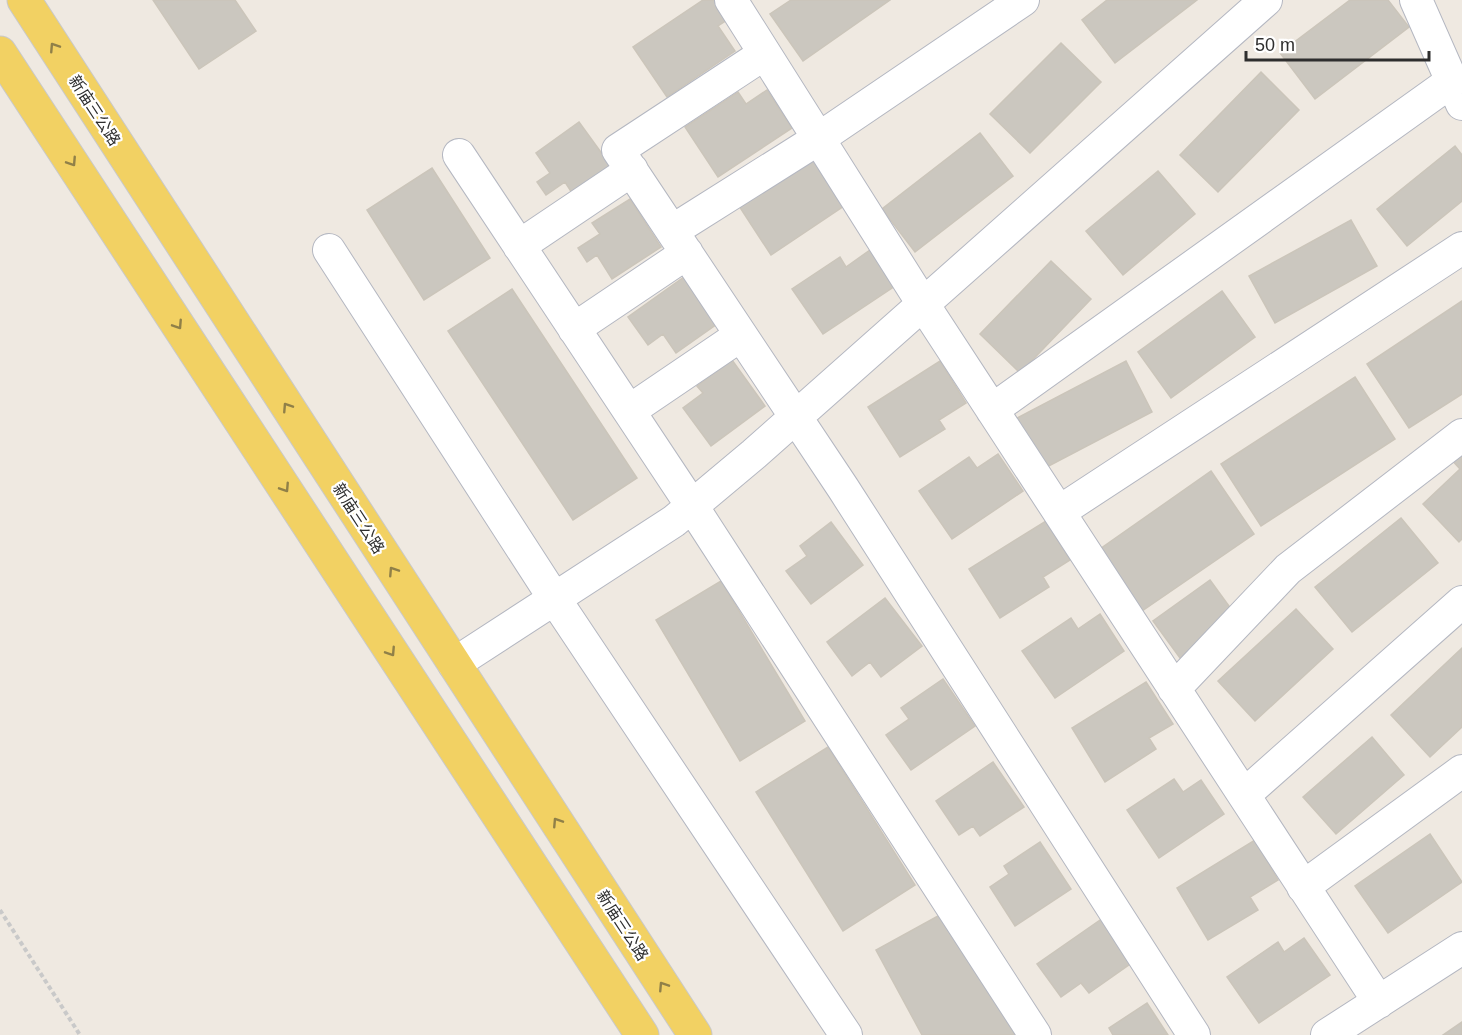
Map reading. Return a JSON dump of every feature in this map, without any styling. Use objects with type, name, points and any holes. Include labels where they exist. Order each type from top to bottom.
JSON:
[{"type":"main road","name":"新庙三公路","points":[[24,0],[694,1035]]},
{"type":"main road","points":[[0,53],[642,1035]]},
{"type":"lane","points":[[730,0],[923,304],[1379,1002]]},
{"type":"lane","points":[[574,329],[679,242],[818,139],[1023,0]]},
{"type":"lane","points":[[454,664],[674,521],[796,417],[1266,0]]},
{"type":"lane","points":[[992,410],[1455,76],[1416,0]]},
{"type":"lane","points":[[764,54],[618,150],[796,417],[1194,1035]]},
{"type":"lane","points":[[459,155],[692,506],[1035,1035]]},
{"type":"lane","points":[[519,246],[632,171]]},
{"type":"lane","points":[[1059,512],[1462,248]]},
{"type":"lane","points":[[329,250],[554,598],[846,1035]]},
{"type":"lane","points":[[629,411],[741,335]]},
{"type":"lane","points":[[1174,689],[1288,569],[1462,435]]},
{"type":"lane","points":[[1244,795],[1462,602]]},
{"type":"lane","points":[[1304,887],[1462,771]]},
{"type":"lane","points":[[1327,1035],[1462,948]]},
{"type":"path","points":[[0,910],[80,1035]]},
{"type":"building","points":[[153,0],[235,0],[256,31],[199,69]]},
{"type":"building","points":[[703,0],[714,0],[727,20],[718,26],[735,51],[667,97],[633,47]]},
{"type":"building","points":[[791,0],[890,0],[803,61],[770,14]]},
{"type":"building","points":[[1107,0],[1197,0],[1115,63],[1082,20]]},
{"type":"building","points":[[1350,0],[1388,0],[1409,27],[1315,99],[1280,53]]},
{"type":"building","points":[[1061,43],[1101,82],[1030,153],[990,114]]},
{"type":"building","points":[[1261,72],[1299,110],[1218,192],[1180,155]]},
{"type":"building","points":[[767,90],[792,128],[718,177],[685,127],[738,92],[746,104]]},
{"type":"building","points":[[579,122],[611,166],[572,193],[565,182],[546,195],[537,182],[550,173],[536,153]]},
{"type":"building","points":[[980,133],[1013,176],[915,252],[882,209]]},
{"type":"building","points":[[1455,146],[1462,155],[1462,201],[1407,246],[1377,209]]},
{"type":"building","points":[[812,157],[844,206],[771,255],[739,206]]},
{"type":"building","points":[[432,168],[490,258],[424,300],[367,210]]},
{"type":"building","points":[[1158,171],[1195,214],[1123,275],[1086,231]]},
{"type":"building","points":[[630,199],[661,247],[612,279],[597,255],[587,262],[578,248],[600,234],[592,223]]},
{"type":"building","points":[[1351,220],[1377,266],[1275,323],[1249,276]]},
{"type":"building","points":[[870,250],[895,286],[823,334],[792,289],[840,257],[846,267]]},
{"type":"building","points":[[1051,261],[1091,299],[1020,373],[980,334]]},
{"type":"building","points":[[684,277],[717,324],[676,353],[663,334],[648,345],[628,317]]},
{"type":"building","points":[[512,289],[637,478],[573,520],[448,331]]},
{"type":"building","points":[[1222,291],[1255,337],[1171,398],[1138,352]]},
{"type":"building","points":[[1462,301],[1462,394],[1409,428],[1367,364]]},
{"type":"building","points":[[732,360],[765,406],[711,446],[683,408],[703,393],[697,386]]},
{"type":"building","points":[[940,361],[966,403],[939,420],[945,429],[900,457],[868,407]]},
{"type":"building","points":[[1126,361],[1152,412],[1043,469],[1017,418]]},
{"type":"building","points":[[1355,377],[1395,439],[1261,526],[1221,464]]},
{"type":"building","points":[[1462,449],[1462,539],[1459,542],[1423,504],[1460,469],[1451,459]]},
{"type":"building","points":[[998,454],[1023,491],[952,539],[919,491],[969,457],[977,468]]},
{"type":"building","points":[[1211,471],[1254,534],[1142,611],[1100,549]]},
{"type":"building","points":[[1401,518],[1438,563],[1352,632],[1315,587]]},
{"type":"building","points":[[1046,521],[1070,560],[1043,577],[1049,587],[1000,618],[969,569]]},
{"type":"building","points":[[831,522],[863,565],[811,604],[786,571],[807,556],[800,546]]},
{"type":"building","points":[[1210,580],[1237,617],[1180,658],[1153,621]]},
{"type":"building","points":[[721,581],[805,721],[740,761],[656,620]]},
{"type":"building","points":[[885,598],[922,646],[881,677],[870,662],[852,676],[827,642]]},
{"type":"building","points":[[1296,609],[1333,649],[1255,721],[1218,681]]},
{"type":"building","points":[[1100,614],[1124,651],[1055,698],[1022,651],[1071,618],[1078,629]]},
{"type":"building","points":[[1462,648],[1462,727],[1430,757],[1391,715]]},
{"type":"building","points":[[943,679],[975,726],[911,770],[886,735],[909,719],[901,708]]},
{"type":"building","points":[[1146,682],[1173,724],[1149,738],[1156,749],[1105,782],[1072,728]]},
{"type":"building","points":[[1372,737],[1404,775],[1336,834],[1303,797]]},
{"type":"building","points":[[828,747],[915,885],[843,931],[756,792]]},
{"type":"building","points":[[993,762],[1024,807],[980,836],[973,826],[959,835],[936,801]]},
{"type":"building","points":[[1174,779],[1183,792],[1201,780],[1224,814],[1159,858],[1127,810]]},
{"type":"building","points":[[1430,834],[1462,882],[1388,933],[1355,886]]},
{"type":"building","points":[[1255,840],[1278,880],[1250,897],[1258,910],[1208,940],[1177,888]]},
{"type":"building","points":[[1040,842],[1071,889],[1015,926],[990,887],[1009,874],[1004,866]]},
{"type":"building","points":[[947,911],[1015,1035],[922,1035],[876,950]]},
{"type":"building","points":[[1103,918],[1133,962],[1089,993],[1081,983],[1061,997],[1037,964]]},
{"type":"building","points":[[1304,938],[1330,975],[1259,1023],[1227,977],[1278,942],[1284,952]]},
{"type":"building","points":[[1147,1003],[1168,1035],[1113,1035],[1109,1028]]},
{"type":"building","points":[[1462,1022],[1462,1035],[1443,1035]]}]
